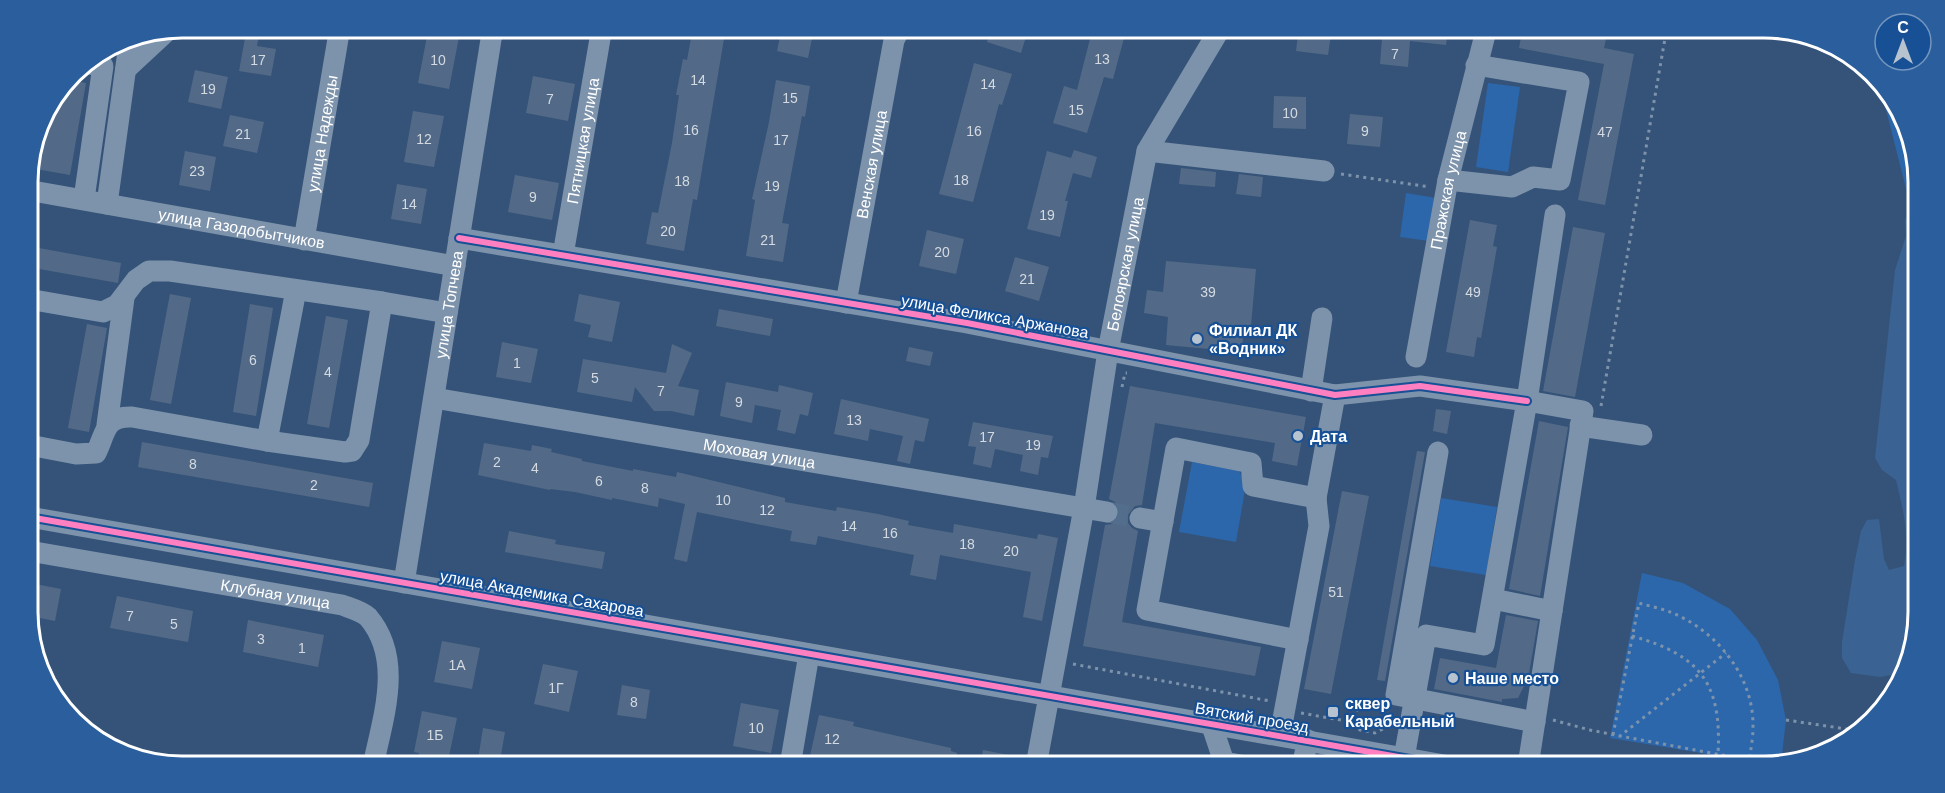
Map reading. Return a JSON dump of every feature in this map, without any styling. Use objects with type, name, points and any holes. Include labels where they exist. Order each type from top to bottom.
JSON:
[{"type":"street","name":"улица Надежды","points":[[304,240],[338,38]]},
{"type":"street","name":"улица Топчева","points":[[404,583],[491,38]]},
{"type":"street","name":"Пятницкая улица","points":[[563,255],[600,38]]},
{"type":"street","name":"Венская улица","points":[[846,303],[895,38]]},
{"type":"street","name":"Белоярская улица","points":[[1038,755],[1084,508],[1108,351],[1147,151],[1214,38]]},
{"type":"street","name":"Пражская улица","points":[[1416,357],[1447,185],[1484,38]]},
{"type":"street","points":[[126,69],[158,39]]},
{"type":"street","points":[[107,204],[129,47]]},
{"type":"street","points":[[84,199],[103,66],[97,65]]},
{"type":"street","points":[[1447,185],[1512,187],[1533,177],[1560,180],[1579,82],[1476,65]]},
{"type":"street","points":[[1147,151],[1324,171]]},
{"type":"street","name":"улица Газодобытчиков","points":[[38,192],[455,266]]},
{"type":"street","points":[[1395,755],[1413,707],[1426,635],[1484,645],[1527,400],[1555,215]]},
{"type":"street","name":"улица Феликса Аржанова","points":[[459,238],[967,323],[1335,395],[1420,386],[1527,400],[1583,411],[1589,428]]},
{"type":"street","points":[[38,301],[103,312],[117,305],[136,280],[148,271],[170,271],[447,313]]},
{"type":"street","points":[[267,441],[296,290]]},
{"type":"street","points":[[38,447],[76,454],[96,453],[107,425],[124,298]]},
{"type":"street","points":[[107,425],[119,417],[132,417],[267,441],[345,452],[352,451],[357,447],[382,303]]},
{"type":"street","points":[[1311,391],[1322,318]]},
{"type":"street","points":[[1280,735],[1319,526],[1316,498],[1335,395]]},
{"type":"street","name":"Моховая улица","points":[[434,398],[1107,512]]},
{"type":"street","points":[[1530,755],[1552,611],[1589,428],[1642,435]]},
{"type":"street","points":[[1298,640],[1147,610],[1176,448],[1251,463],[1253,486],[1316,498]]},
{"type":"street","points":[[1438,452],[1396,695],[1413,707],[1535,722]]},
{"type":"street","points":[[1140,518],[1163,522]]},
{"type":"street","name":"улица Академика Сахарова","points":[[38,519],[1049,697]]},
{"type":"street","name":"Клубная улица","points":[[38,553],[342,605],[366,615],[385,646],[390,680],[375,756]]},
{"type":"street","points":[[1492,599],[1552,611]]},
{"type":"street","points":[[792,756],[809,654]]},
{"type":"street","name":"Вятский проезд","points":[[1049,697],[1280,735],[1377,755]]},
{"type":"street","points":[[1211,723],[1222,755]]},
{"type":"street","points":[[1304,755],[1308,740]]},
{"type":"path","points":[[1589,428],[1665,38]]},
{"type":"path","points":[[1324,171],[1447,185]]},
{"type":"path","points":[[1613,735],[1639,603],[1671,612],[1700,628],[1726,653],[1742,676],[1750,700],[1753,727],[1750,755]]},
{"type":"path","points":[[1632,636],[1678,653],[1701,673],[1712,694],[1718,718],[1718,754]]},
{"type":"path","points":[[1346,721],[1360,730],[1375,734],[1413,707]]},
{"type":"path","points":[[1786,720],[1847,729]]},
{"type":"path","points":[[1620,736],[1723,755]]},
{"type":"shaded area","points":[[1488,83],[1520,87],[1508,172],[1476,167]]},
{"type":"shaded area","points":[[1884,103],[1897,126],[1903,144],[1908,196]]},
{"type":"shaded area","points":[[1406,193],[1436,198],[1429,241],[1400,237]]},
{"type":"shaded area","points":[[1908,213],[1908,612],[1905,640],[1893,675],[1880,677],[1851,673],[1842,658],[1842,642],[1855,560],[1861,531],[1867,520],[1879,519],[1884,559],[1889,570],[1904,566],[1906,555],[1906,533],[1896,480],[1882,470],[1875,458],[1895,270],[1906,236],[1905,220]]},
{"type":"shaded area","points":[[1192,462],[1239,471],[1246,484],[1236,542],[1179,532]]},
{"type":"shaded area","points":[[1441,498],[1497,507],[1486,575],[1430,566]]},
{"type":"shaded area","points":[[1642,573],[1683,583],[1730,609],[1757,640],[1778,680],[1786,720],[1782,754],[1713,755],[1610,738]]},
{"type":"building","points":[[245,38],[258,38],[257,46],[276,49],[271,76],[239,71]]},
{"type":"building","points":[[427,38],[459,38],[449,89],[418,83]]},
{"type":"building","points":[[691,38],[724,38],[697,200],[693,199],[684,251],[646,244],[652,212],[658,213],[672,143],[679,95],[676,95],[683,59],[687,60]]},
{"type":"building","points":[[780,38],[812,38],[808,58],[777,51]]},
{"type":"building","points":[[988,38],[1026,38],[1021,53],[987,42]]},
{"type":"building","points":[[1090,38],[1124,38],[1113,79],[1104,77],[1087,133],[1053,123],[1064,86],[1077,90]]},
{"type":"building","points":[[1298,38],[1330,38],[1328,55],[1296,51]]},
{"type":"building","points":[[1382,38],[1447,38],[1446,45],[1410,41],[1408,67],[1380,64]]},
{"type":"building","points":[[1521,38],[1606,38],[1604,48],[1634,54],[1605,205],[1578,200],[1604,64],[1519,48]]},
{"type":"building","points":[[974,63],[1012,74],[1002,105],[999,104],[973,202],[939,194]]},
{"type":"building","points":[[195,70],[228,77],[221,109],[188,102]]},
{"type":"building","points":[[533,76],[575,84],[568,121],[526,113]]},
{"type":"building","points":[[776,80],[810,86],[805,117],[802,116],[782,223],[789,224],[783,262],[746,256],[755,200],[752,199]]},
{"type":"building","points":[[78,82],[86,83],[70,175],[38,169],[42,144],[48,126],[62,101]]},
{"type":"building","points":[[1274,96],[1306,97],[1306,129],[1273,128]]},
{"type":"building","points":[[413,111],[444,116],[434,167],[404,162]]},
{"type":"building","points":[[1350,114],[1383,117],[1380,147],[1347,144]]},
{"type":"building","points":[[230,115],[264,122],[257,153],[223,146]]},
{"type":"building","points":[[1074,150],[1097,157],[1091,178],[1073,173],[1065,201],[1068,201],[1060,237],[1027,229],[1047,151],[1071,158]]},
{"type":"building","points":[[185,151],[216,157],[210,191],[179,185]]},
{"type":"building","points":[[1181,168],[1216,172],[1215,187],[1179,184]]},
{"type":"building","points":[[1239,174],[1263,177],[1261,197],[1236,194]]},
{"type":"building","points":[[515,175],[559,183],[552,220],[508,212]]},
{"type":"building","points":[[397,184],[427,189],[421,224],[391,219]]},
{"type":"building","points":[[1470,220],[1497,225],[1493,246],[1497,247],[1481,338],[1477,337],[1474,357],[1446,352]]},
{"type":"building","points":[[1573,227],[1605,233],[1575,397],[1543,391]]},
{"type":"building","points":[[927,230],[964,239],[956,274],[919,266]]},
{"type":"building","points":[[38,248],[121,263],[118,283],[38,269]]},
{"type":"building","points":[[1015,257],[1049,267],[1039,301],[1005,291]]},
{"type":"building","points":[[1166,261],[1256,269],[1250,337],[1243,337],[1242,352],[1166,345],[1168,317],[1144,313],[1147,290],[1163,292]]},
{"type":"building","points":[[170,294],[191,298],[171,404],[150,400]]},
{"type":"building","points":[[579,294],[620,302],[612,342],[588,337],[591,325],[574,321]]},
{"type":"building","points":[[250,304],[273,308],[256,416],[233,412]]},
{"type":"building","points":[[719,309],[773,319],[770,336],[716,326]]},
{"type":"building","points":[[326,316],[348,320],[329,428],[307,424]]},
{"type":"building","points":[[87,324],[107,328],[89,432],[68,428]]},
{"type":"building","points":[[502,342],[538,349],[531,383],[496,377]]},
{"type":"building","points":[[672,344],[692,353],[678,386],[699,390],[694,416],[671,411],[654,411],[635,387],[632,402],[577,392],[583,359],[666,373]]},
{"type":"building","points":[[909,347],[933,352],[930,366],[906,361]]},
{"type":"building","points":[[726,382],[778,392],[779,385],[813,393],[808,416],[800,414],[795,434],[777,430],[781,410],[755,405],[752,423],[720,416]]},
{"type":"building","points":[[1130,386],[1306,417],[1297,466],[1272,461],[1275,443],[1155,423],[1142,505],[1135,506],[1128,515],[1128,523],[1138,531],[1122,622],[1261,647],[1255,676],[1083,646],[1105,525],[1112,524],[1119,515],[1119,507],[1109,499]]},
{"type":"building","points":[[841,399],[929,419],[924,442],[915,440],[910,464],[897,461],[903,436],[870,429],[868,441],[834,434]]},
{"type":"building","points":[[1436,409],[1451,411],[1447,434],[1433,431]]},
{"type":"building","points":[[1539,421],[1568,427],[1540,596],[1509,589]]},
{"type":"building","points":[[973,422],[1053,436],[1048,458],[1041,457],[1038,475],[1020,471],[1023,455],[995,449],[991,468],[973,464],[976,447],[968,446]]},
{"type":"building","points":[[142,442],[373,483],[369,507],[138,467]]},
{"type":"building","points":[[484,443],[531,451],[532,445],[552,449],[551,452],[582,459],[582,461],[633,471],[633,469],[676,477],[677,472],[785,498],[785,502],[836,511],[837,507],[878,514],[909,521],[908,525],[953,533],[954,524],[1037,539],[1038,534],[1058,538],[1042,621],[1023,617],[1031,572],[940,555],[936,580],[910,575],[914,555],[818,536],[816,545],[790,541],[792,531],[697,512],[687,562],[674,559],[685,504],[659,498],[658,507],[575,492],[550,490],[478,475]]},
{"type":"building","points":[[1417,451],[1425,452],[1385,681],[1377,680]]},
{"type":"building","points":[[1342,491],[1369,496],[1331,694],[1304,689]]},
{"type":"building","points":[[509,531],[556,540],[555,544],[605,552],[602,569],[505,552]]},
{"type":"building","points":[[38,585],[61,589],[55,621],[38,618]]},
{"type":"building","points":[[117,596],[193,611],[188,642],[110,628]]},
{"type":"building","points":[[1506,615],[1538,621],[1527,685],[1525,684],[1518,698],[1502,699],[1502,702],[1434,689],[1440,658],[1496,668]]},
{"type":"building","points":[[248,620],[324,635],[318,667],[243,652]]},
{"type":"building","points":[[442,641],[480,648],[472,689],[434,682]]},
{"type":"building","points":[[543,664],[578,671],[569,712],[534,704]]},
{"type":"building","points":[[622,685],[650,690],[646,719],[617,715]]},
{"type":"building","points":[[741,703],[779,710],[771,753],[733,746]]},
{"type":"building","points":[[422,711],[457,718],[449,756],[419,756],[419,753],[414,752]]},
{"type":"building","points":[[819,715],[854,722],[853,726],[951,748],[951,751],[957,753],[957,756],[810,756]]},
{"type":"building","points":[[483,728],[505,732],[501,756],[479,756]]},
{"type":"building","points":[[983,750],[1012,755],[982,755]]},
{"type":"tunnel","points":[[1107,512],[1140,518]]},
{"type":"cycle path","points":[[459,238],[967,323],[1335,395],[1420,386],[1527,401]]},
{"type":"cycle path","points":[[38,519],[1389,755]]},
{"type":"place","name":"Филиал ДК «Водник»","points":[[1197,339]]},
{"type":"place","name":"Дата","points":[[1298,436]]},
{"type":"place","name":"Наше место","points":[[1453,678]]},
{"type":"place","name":"сквер Карабельный","points":[[1333,712]]}]
